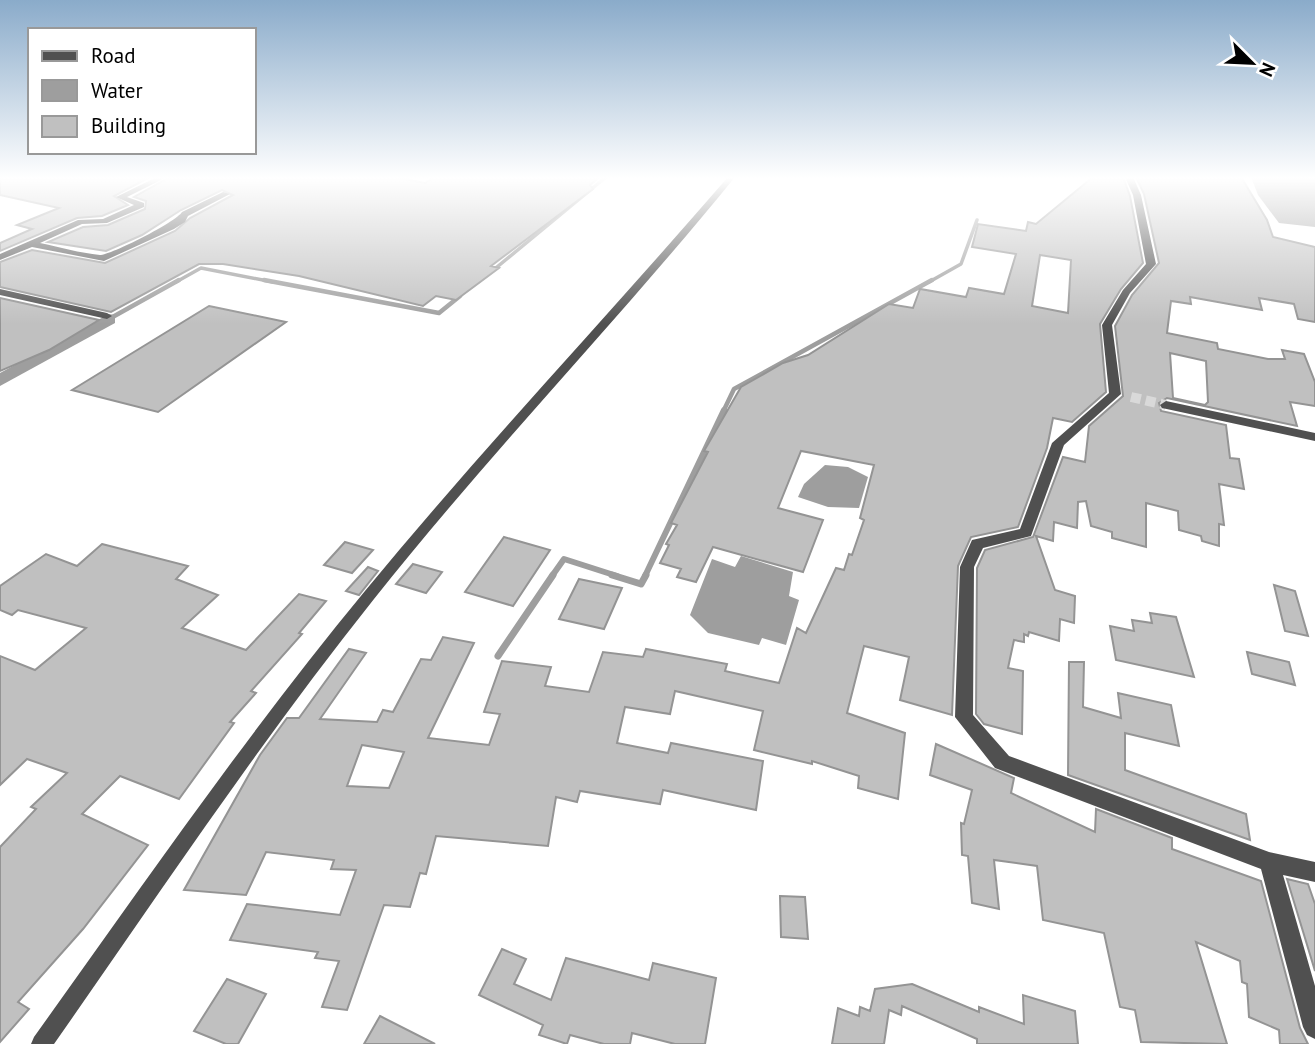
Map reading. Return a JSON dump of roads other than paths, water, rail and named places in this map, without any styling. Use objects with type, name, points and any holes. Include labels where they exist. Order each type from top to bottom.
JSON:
[{"type":"street","points":[[0,257],[73,226]]},
{"type":"street","points":[[32,244],[98,257],[111,256],[173,226]]},
{"type":"street","points":[[1115,394],[1107,325],[1126,292],[1151,264],[1143,226]]},
{"type":"street","points":[[0,292],[107,316]]},
{"type":"street","points":[[1115,394],[1131,397]]},
{"type":"street","points":[[1115,394],[1058,443],[1026,534],[977,544],[967,567],[964,717],[1002,762],[1269,862],[1315,872]]},
{"type":"street","points":[[1166,405],[1315,437]]},
{"type":"street","points":[[1269,862],[1315,1027]]},
{"type":"lane","points":[[41,1044],[245,758],[366,601],[420,534],[690,226]]},
{"type":"water","points":[[825,465],[848,467],[868,477],[859,508],[828,507],[798,497],[804,484]]},
{"type":"water","points":[[741,556],[793,572],[789,596],[799,600],[786,645],[762,638],[759,645],[708,633],[690,615],[712,559],[735,567]]},
{"type":"waterway","points":[[491,272],[547,226]]},
{"type":"waterway","points":[[929,282],[961,264],[975,226]]},
{"type":"waterway","points":[[176,282],[201,268],[273,282]]},
{"type":"waterway","points":[[109,319],[179,280]]},
{"type":"waterway","points":[[264,280],[439,313],[460,296]]},
{"type":"waterway","points":[[723,412],[734,389],[932,280]]},
{"type":"waterway","points":[[0,380],[109,319]]},
{"type":"waterway","points":[[645,576],[724,410]]},
{"type":"waterway","points":[[552,576],[564,559],[617,576]]},
{"type":"waterway","points":[[498,656],[553,575]]},
{"type":"waterway","points":[[612,575],[641,584],[646,575]]},
{"type":"tunnel","points":[[1131,397],[1166,405]]}]
